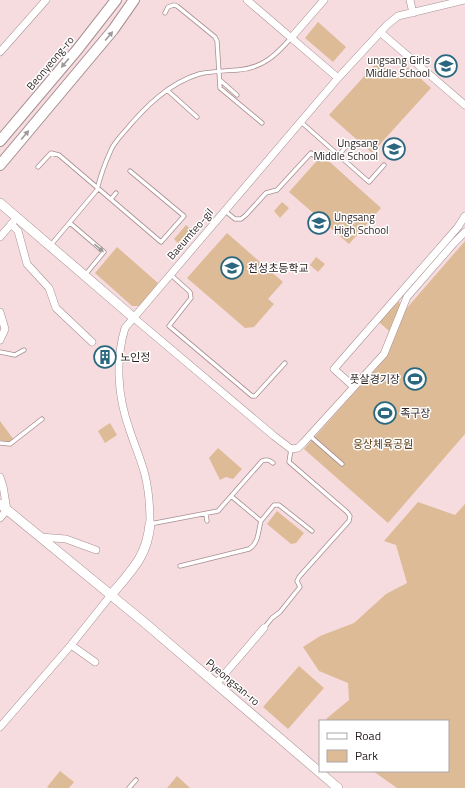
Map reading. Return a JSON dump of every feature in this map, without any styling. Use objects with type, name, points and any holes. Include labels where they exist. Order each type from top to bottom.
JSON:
[{"type":"main road","name":"Beonyeong-ro","points":[[0,141],[77,50],[116,0]]},
{"type":"main road","points":[[0,165],[113,30],[134,0]]},
{"type":"street","points":[[0,52],[46,0]]},
{"type":"street","points":[[247,0],[338,78]]},
{"type":"street","points":[[291,38],[324,0]]},
{"type":"street","points":[[410,0],[413,12]]},
{"type":"street","name":"Baeumteo-gil","points":[[134,318],[338,78],[386,25],[398,16],[465,0]]},
{"type":"street","points":[[380,32],[465,105]]},
{"type":"street","points":[[0,203],[14,221],[27,264],[49,288],[56,308],[92,342]]},
{"type":"street","points":[[14,221],[50,247],[291,449],[298,448],[310,436],[384,354],[404,294],[458,227],[465,216]]},
{"type":"street","points":[[0,237],[14,221]]},
{"type":"street","points":[[354,387],[334,369],[404,294],[465,232]]},
{"type":"street","points":[[0,312],[5,329],[0,340]]},
{"type":"street","points":[[0,727],[71,645],[139,562],[148,541],[150,524],[149,500],[145,476],[125,416],[120,390],[119,367],[121,344],[125,328],[134,318]]},
{"type":"street","points":[[0,477],[3,486],[3,507],[0,518]]},
{"type":"street","name":"Pyeongsan-ro","points":[[3,507],[111,595],[319,772]]},
{"type":"street","points":[[40,537],[66,540],[96,550]]},
{"type":"street","points":[[216,684],[264,628]]},
{"type":"street","points":[[71,645],[95,662]]},
{"type":"street","name":"Pyeongsan-ro","points":[[319,772],[338,788]]},
{"type":"lane","points":[[165,13],[168,7],[174,5],[177,6],[217,40],[220,88],[262,123]]},
{"type":"lane","points":[[50,247],[97,190],[99,180],[114,145],[139,114],[167,90],[187,78],[200,74],[254,67],[269,60],[291,38]]},
{"type":"lane","points":[[220,80],[237,95]]},
{"type":"lane","points":[[167,90],[197,117]]},
{"type":"lane","points":[[301,122],[369,182],[384,165]]},
{"type":"lane","points":[[339,155],[348,144]]},
{"type":"lane","points":[[38,167],[51,152],[59,155],[161,242],[184,216],[130,171]]},
{"type":"lane","points":[[225,211],[235,219],[244,217],[266,193],[277,190],[311,153],[318,159]]},
{"type":"lane","points":[[111,199],[116,193]]},
{"type":"lane","points":[[70,223],[104,252],[84,276]]},
{"type":"lane","points":[[171,275],[190,292],[191,298],[169,326],[252,396],[255,396],[285,364]]},
{"type":"lane","points":[[0,352],[15,355],[24,350]]},
{"type":"lane","points":[[0,443],[10,444],[42,419]]},
{"type":"lane","points":[[310,436],[342,464]]},
{"type":"lane","points":[[264,628],[272,618],[280,612],[300,587],[297,581],[299,577],[349,521],[350,516],[289,462],[291,449]]},
{"type":"lane","points":[[150,524],[218,511],[262,461],[269,460],[273,463]]},
{"type":"lane","points":[[231,496],[261,521]]},
{"type":"lane","points":[[180,566],[249,549],[254,546],[261,521],[276,504],[280,505],[312,531]]},
{"type":"lane","points":[[206,514],[207,521]]},
{"type":"lane","points":[[129,788],[136,780]]},
{"type":"green space","points":[[318,22],[346,47],[333,62],[305,38]]},
{"type":"green space","points":[[378,61],[397,78],[408,67],[431,88],[372,153],[329,115]]},
{"type":"green space","points":[[322,155],[381,208],[349,244],[289,192]]},
{"type":"green space","points":[[282,202],[289,208],[280,218],[274,211]]},
{"type":"green space","points":[[186,225],[194,232],[181,246],[174,239]]},
{"type":"green space","points":[[227,233],[283,282],[268,299],[274,304],[254,327],[245,328],[187,278]]},
{"type":"green space","name":"웅상체육공원","points":[[465,241],[465,434],[388,523],[304,449],[387,356],[406,309]]},
{"type":"green space","points":[[117,247],[158,283],[139,306],[132,306],[95,273]]},
{"type":"green space","points":[[316,257],[325,264],[318,272],[310,265]]},
{"type":"green space","points":[[399,301],[400,305],[389,331],[379,322]]},
{"type":"green space","points":[[0,421],[14,440],[9,443],[0,440]]},
{"type":"green space","points":[[110,423],[117,435],[105,443],[98,431]]},
{"type":"green space","points":[[218,448],[242,469],[233,479],[226,477],[220,480],[209,458]]},
{"type":"green space","points":[[418,502],[455,515],[465,504],[465,788],[397,788],[374,772],[449,772],[449,720],[326,719],[349,700],[348,683],[319,671],[303,647],[320,636],[354,623],[386,594],[407,583],[396,545],[384,541]]},
{"type":"green space","points":[[277,511],[304,533],[296,543],[291,544],[267,524]]},
{"type":"green space","points":[[299,666],[324,688],[288,729],[263,707]]},
{"type":"green space","points":[[60,771],[74,782],[69,788],[47,787]]},
{"type":"green space","points":[[177,776],[190,788],[167,788]]},
{"type":"place","name":"ungsang Girls Middle School","points":[[446,66]]},
{"type":"place","name":"Ungsang Middle School","points":[[394,149]]},
{"type":"place","name":"Ungsang High School","points":[[319,223]]},
{"type":"place","name":"천성초등학교","points":[[232,268]]},
{"type":"place","name":"노인정","points":[[105,357]]},
{"type":"place","name":"풋살경기장","points":[[415,379]]},
{"type":"place","name":"족구장","points":[[385,413]]}]
